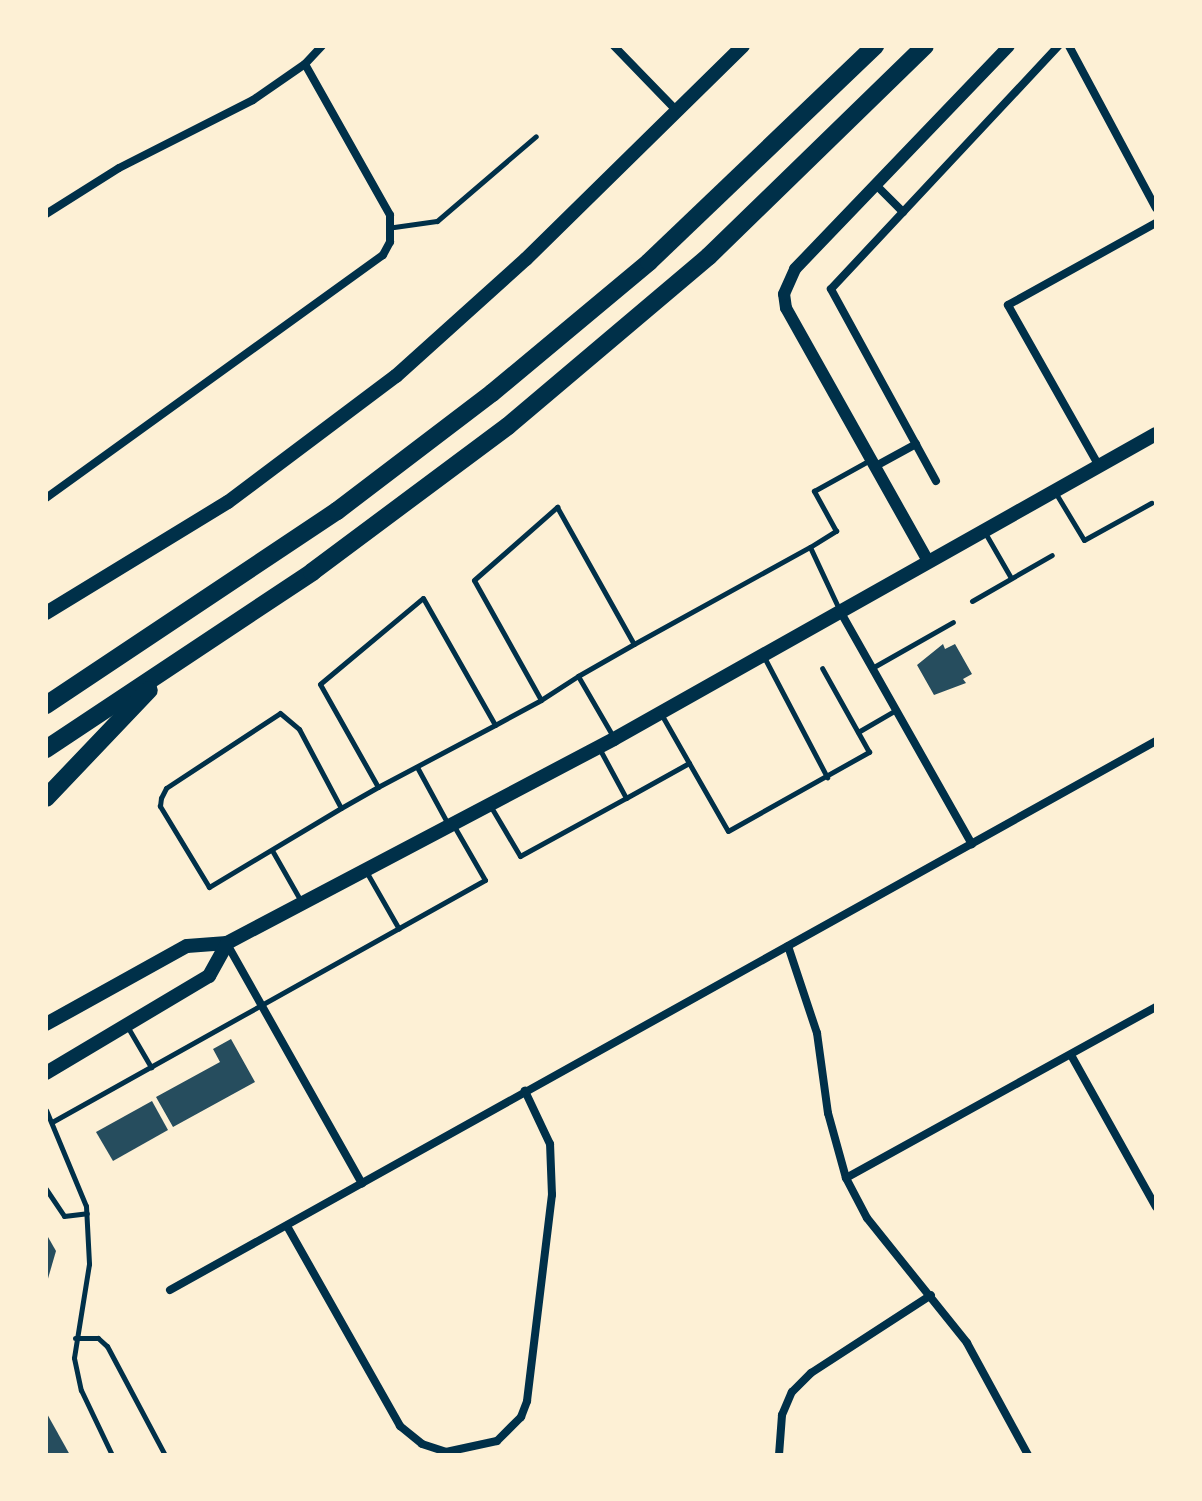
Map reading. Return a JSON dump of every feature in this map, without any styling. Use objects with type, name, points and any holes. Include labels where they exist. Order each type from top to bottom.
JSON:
[{"type":"highway","points":[[46,705],[337,511],[492,393],[649,262],[875,46]]},
{"type":"highway","points":[[46,749],[172,667],[405,505],[599,352],[802,171],[925,46]]},
{"type":"highway","points":[[46,798],[172,667]]},
{"type":"main road","points":[[46,613],[171,540],[349,414],[456,324],[743,46]]},
{"type":"main road","points":[[46,1024],[187,946],[227,943],[489,802],[614,739],[1156,434]]},
{"type":"main road","points":[[46,1073],[209,976],[227,943]]},
{"type":"street","points":[[46,214],[119,168],[253,100],[305,64],[322,46]]},
{"type":"street","points":[[614,46],[677,111]]},
{"type":"street","points":[[928,561],[786,308],[784,294],[795,269],[1009,46]]},
{"type":"street","points":[[936,481],[831,289],[1058,46]]},
{"type":"street","points":[[1069,46],[1156,208]]},
{"type":"street","points":[[46,498],[383,255],[394,227],[305,64]]},
{"type":"street","points":[[877,186],[903,212]]},
{"type":"street","points":[[1099,466],[1008,305],[1156,223]]},
{"type":"street","points":[[872,463],[916,444]]},
{"type":"street","points":[[840,610],[972,844]]},
{"type":"street","points":[[170,1290],[1156,741]]},
{"type":"street","points":[[227,943],[362,1184]]},
{"type":"street","points":[[788,946],[817,1033],[828,1113],[846,1178],[867,1218],[967,1343],[1028,1455]]},
{"type":"street","points":[[846,1178],[1156,1007]]},
{"type":"street","points":[[1071,1055],[1156,1207]]},
{"type":"street","points":[[287,1226],[400,1426],[422,1444],[446,1452],[497,1441],[521,1417],[527,1401],[552,1195],[550,1144],[525,1091]]},
{"type":"street","points":[[779,1455],[782,1415],[792,1392],[811,1373],[931,1295]]},
{"type":"lane","points":[[394,227],[437,221],[536,136]]},
{"type":"lane","points":[[341,808],[299,729],[280,713],[166,788],[160,806],[209,887],[273,852],[341,808],[541,700],[578,676],[836,531],[814,491],[872,463]]},
{"type":"lane","points":[[1055,491],[1084,540],[1151,503]]},
{"type":"lane","points":[[541,700],[474,580],[557,507],[634,644]]},
{"type":"lane","points":[[984,530],[1011,578]]},
{"type":"lane","points":[[810,547],[840,610]]},
{"type":"lane","points":[[972,601],[1052,555]]},
{"type":"lane","points":[[378,787],[320,684],[423,598],[495,725]]},
{"type":"lane","points":[[872,668],[953,622]]},
{"type":"lane","points":[[763,655],[827,777]]},
{"type":"lane","points":[[661,713],[728,831],[869,752],[822,668]]},
{"type":"lane","points":[[578,676],[614,739]]},
{"type":"lane","points":[[858,732],[896,710]]},
{"type":"lane","points":[[598,747],[626,798]]},
{"type":"lane","points":[[489,802],[520,856],[689,763]]},
{"type":"lane","points":[[52,1122],[263,1007],[485,880],[417,767]]},
{"type":"lane","points":[[273,852],[302,903]]},
{"type":"lane","points":[[364,869],[399,929]]},
{"type":"lane","points":[[127,1025],[151,1067]]},
{"type":"lane","points":[[46,1110],[87,1213],[89,1264],[75,1338],[81,1390],[112,1455]]},
{"type":"lane","points":[[46,1189],[64,1216],[87,1213]]},
{"type":"lane","points":[[75,1338],[98,1338],[107,1346],[165,1455]]},
{"type":"building","points":[[943,644],[945,649],[955,644],[972,674],[963,679],[966,683],[934,695],[917,665]]},
{"type":"building","points":[[231,1039],[255,1082],[173,1127],[156,1097],[220,1062],[213,1049]]},
{"type":"building","points":[[152,1101],[168,1130],[113,1161],[96,1132]]},
{"type":"building","points":[[46,1238],[56,1251],[47,1282]]},
{"type":"building","points":[[46,1412],[70,1455],[46,1455]]}]
